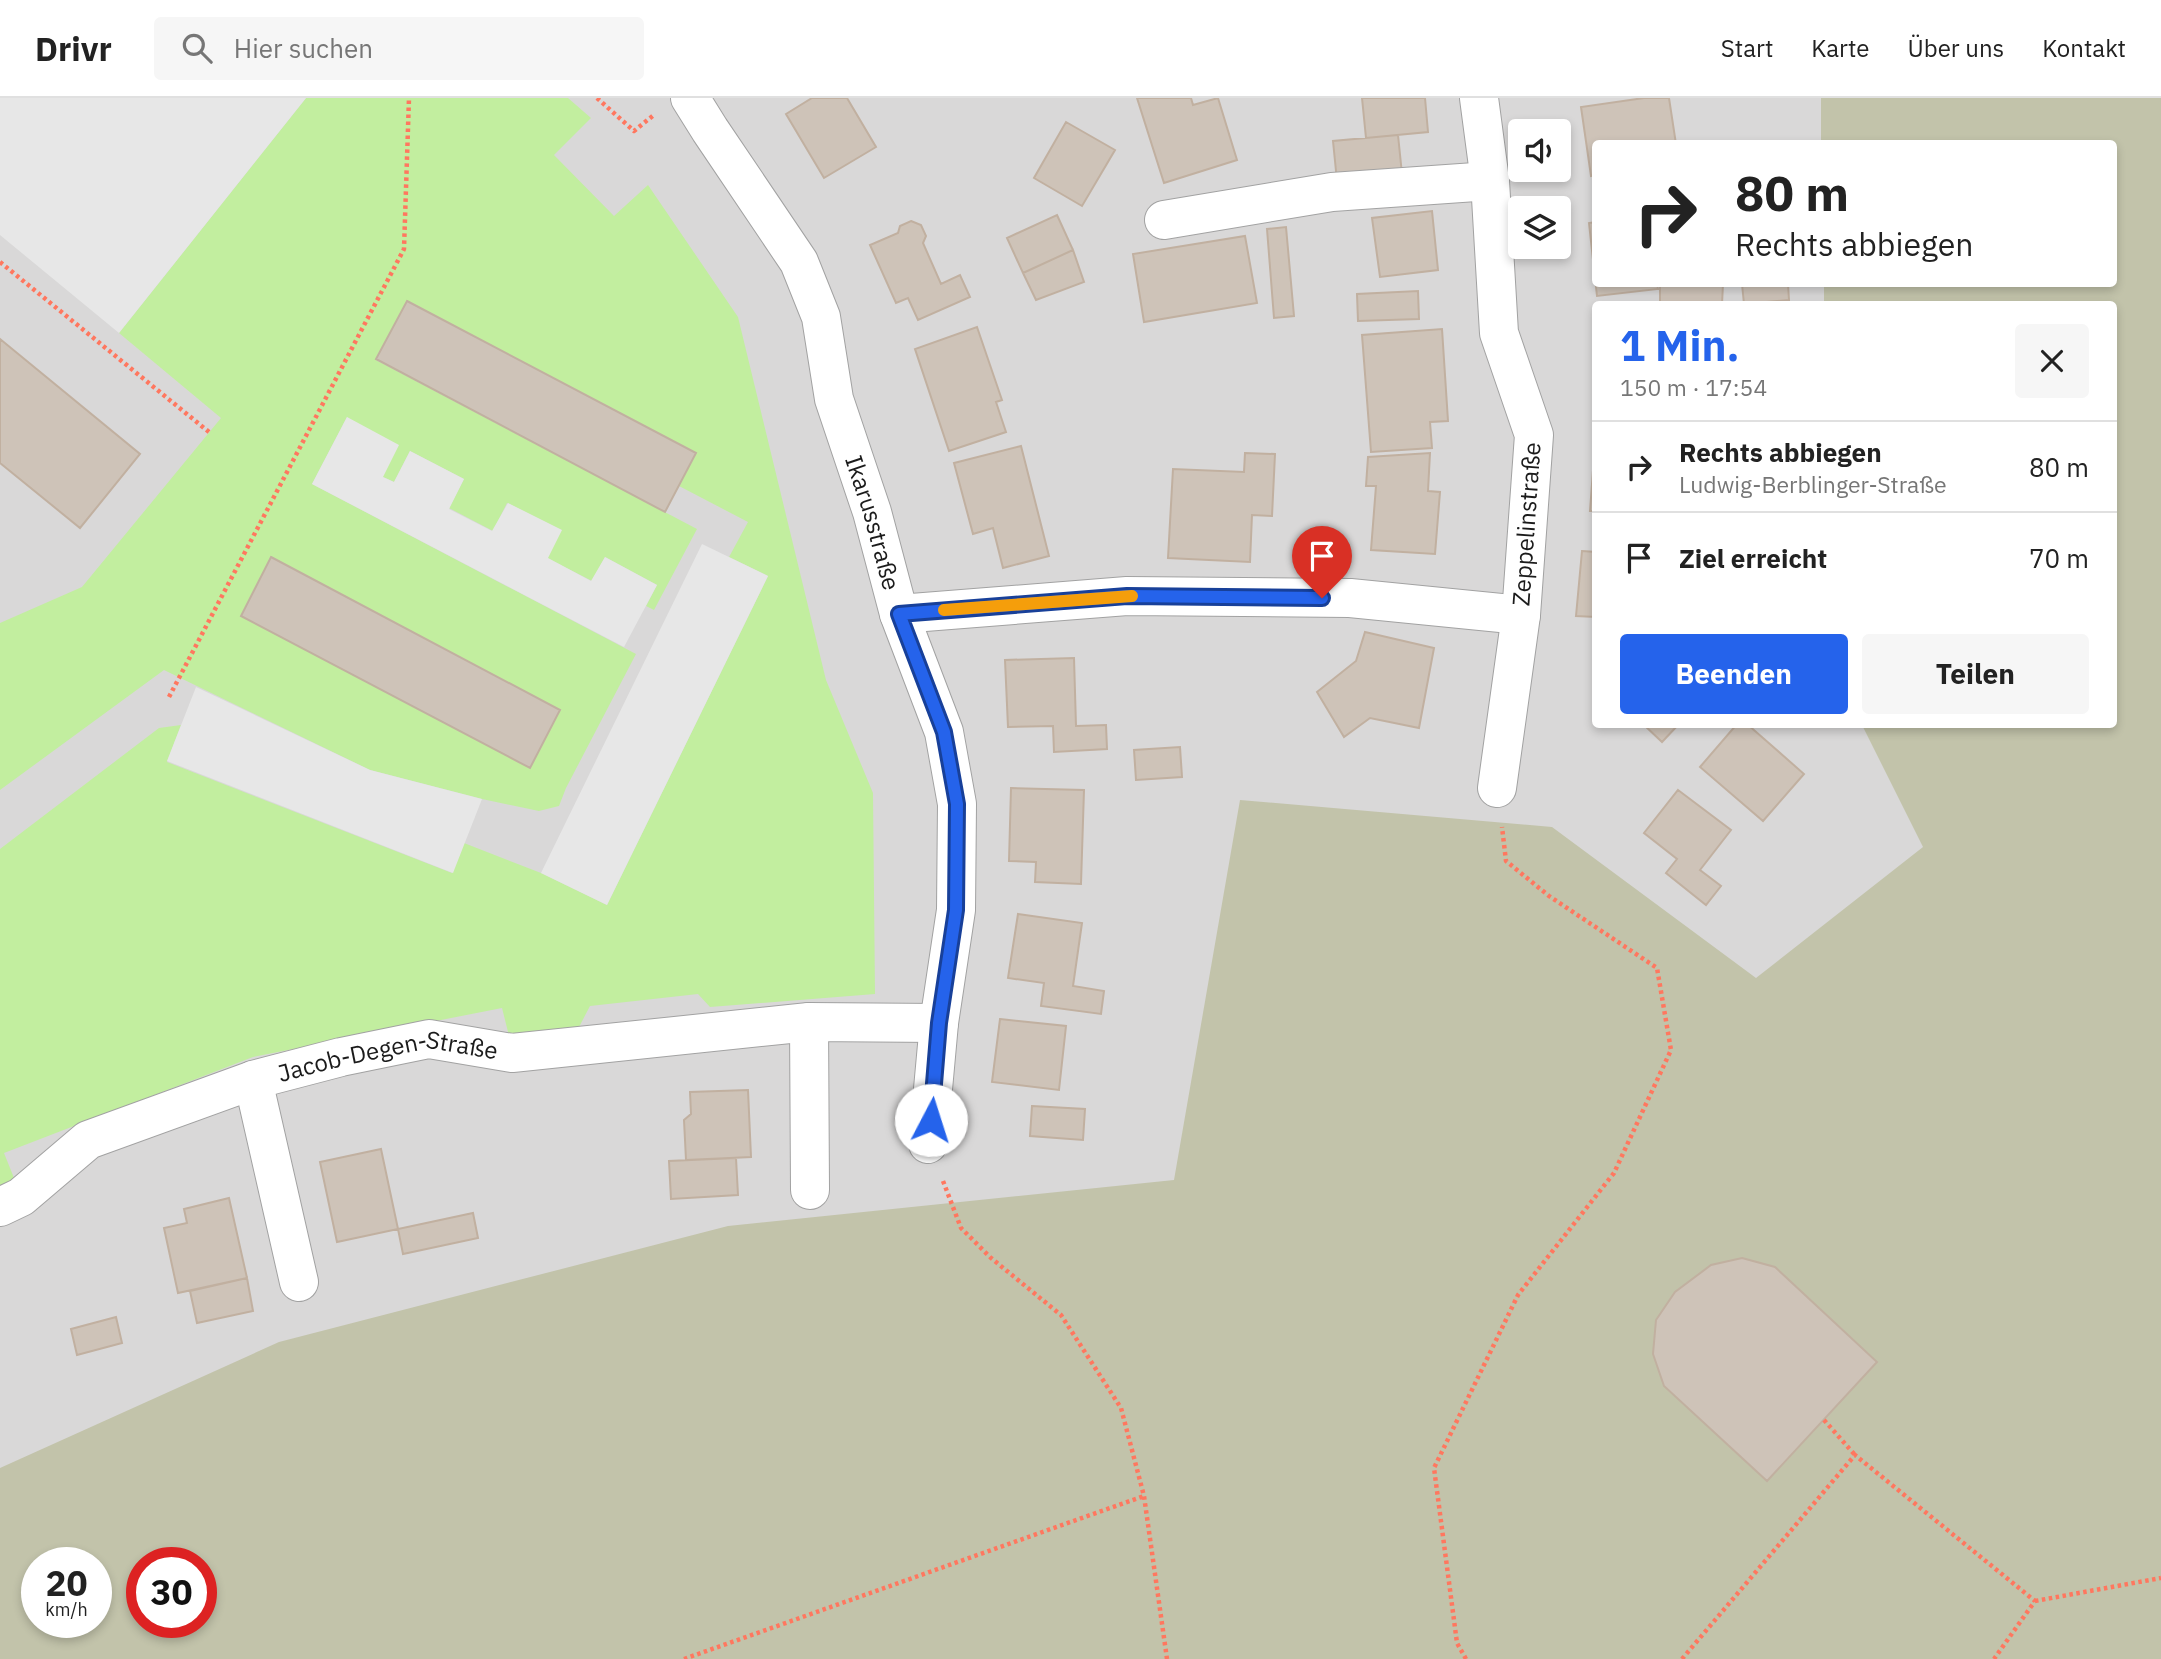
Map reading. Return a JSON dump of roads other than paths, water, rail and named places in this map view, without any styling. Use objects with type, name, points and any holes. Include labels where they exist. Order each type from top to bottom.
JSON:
[{"type":"street","name":"Zeppelinstraße","points":[[1479,98],[1490,181],[1499,333],[1534,435],[1521,615],[1497,788]]},
{"type":"street","name":"Ikarusstraße","points":[[677,102],[799,262],[821,317],[834,399],[872,512],[899,614],[944,732],[957,804],[956,910],[939,1023],[928,1144]]},
{"type":"street","points":[[1164,220],[1332,192],[1490,181]]},
{"type":"street","points":[[899,614],[1127,596],[1350,598],[1521,615]]},
{"type":"street","points":[[809,1022],[810,1189]]},
{"type":"street","name":"Jacob-Degen-Straße","points":[[0,1207],[21,1197],[88,1140],[253,1080],[341,1057],[429,1040],[512,1053],[809,1022],[939,1023]]},
{"type":"street","points":[[253,1080],[299,1282]]}]
